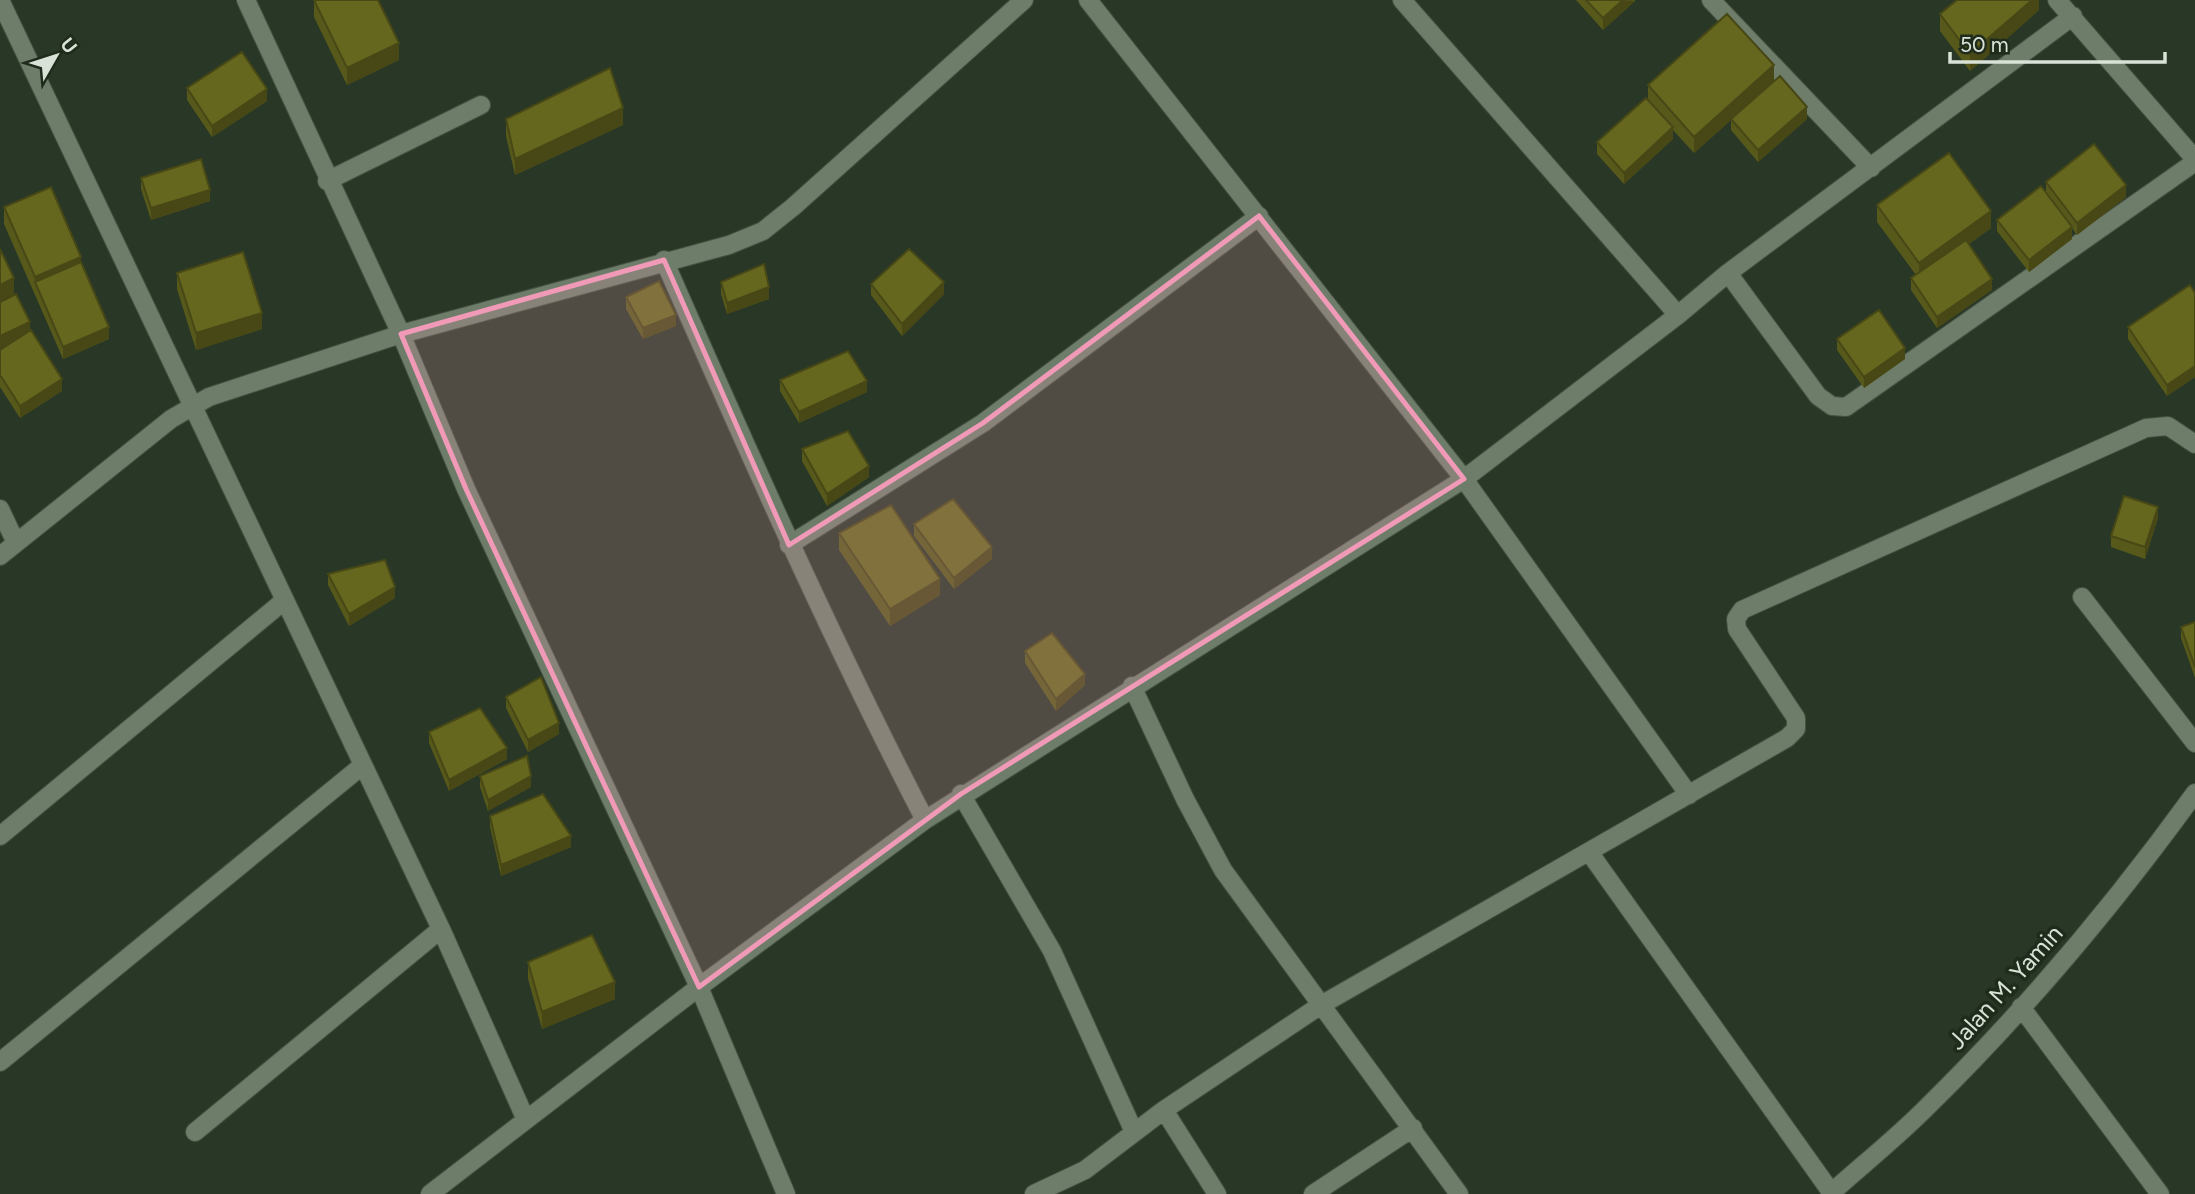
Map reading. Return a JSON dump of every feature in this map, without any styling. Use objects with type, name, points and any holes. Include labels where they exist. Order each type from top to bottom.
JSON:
[{"type":"street","points":[[0,0],[441,929],[526,1119]]},
{"type":"street","points":[[246,0],[327,181],[401,334],[466,489],[699,986],[786,1194]]},
{"type":"street","points":[[0,556],[191,406],[209,397],[401,334],[664,260],[729,245],[762,231],[793,207],[1024,0]]},
{"type":"street","points":[[1088,0],[1464,479],[1689,796]]},
{"type":"street","points":[[1402,0],[1678,315]]},
{"type":"street","points":[[1711,0],[1871,168]]},
{"type":"street","points":[[1728,273],[1818,396],[1832,406],[1846,407],[2195,160],[2057,0]]},
{"type":"street","points":[[430,1194],[699,986],[961,794],[1464,479],[1678,315],[1728,273],[2073,16]]},
{"type":"street","points":[[327,181],[481,105]]},
{"type":"street","points":[[789,545],[983,423],[1259,216]]},
{"type":"street","points":[[664,260],[789,545],[856,688],[925,820]]},
{"type":"street","points":[[1034,1194],[1086,1170],[1164,1110],[1321,1005],[1787,738],[1796,729],[1796,718],[1790,705],[1737,629],[1736,618],[1741,610],[2146,428],[2168,426],[2195,444]]},
{"type":"street","points":[[0,509],[16,543]]},
{"type":"street","points":[[2082,597],[2195,743]]},
{"type":"street","points":[[0,836],[285,600]]},
{"type":"street","points":[[1132,686],[1185,799],[1223,870],[1459,1194]]},
{"type":"street","points":[[0,1062],[363,765]]},
{"type":"street","name":"Jalan M. Yamin","points":[[1831,1193],[1925,1109],[2021,1007],[2145,861],[2195,793]]},
{"type":"street","points":[[961,794],[1052,951],[1134,1132]]},
{"type":"street","points":[[1589,852],[1831,1193]]},
{"type":"street","points":[[195,1132],[441,929]]},
{"type":"street","points":[[2021,1007],[2160,1194]]},
{"type":"street","points":[[1164,1110],[1217,1194]]},
{"type":"street","points":[[1312,1194],[1413,1128]]},
{"type":"highlighted area","points":[[1259,216],[1464,479],[961,794],[699,987],[466,489],[401,334],[664,260],[789,545],[983,423]]},
{"type":"building","points":[[314,0],[378,0],[399,43],[347,68]]},
{"type":"building","points":[[1586,0],[1623,0],[1603,18]]},
{"type":"building","points":[[1957,0],[2032,0],[1970,54],[1940,14]]},
{"type":"building","points":[[1727,14],[1774,65],[1694,137],[1648,85]]},
{"type":"building","points":[[242,52],[267,89],[212,126],[187,88]]},
{"type":"building","points":[[610,68],[623,108],[515,159],[506,119]]},
{"type":"building","points":[[1780,76],[1807,107],[1758,150],[1731,119]]},
{"type":"building","points":[[1646,98],[1673,127],[1624,173],[1597,142]]},
{"type":"building","points":[[2094,144],[2126,185],[2077,223],[2046,182]]},
{"type":"building","points":[[1949,153],[1991,211],[1919,263],[1877,205]]},
{"type":"building","points":[[201,159],[210,190],[151,208],[141,178]]},
{"type":"building","points":[[2041,186],[2072,227],[2029,260],[1997,220]]},
{"type":"building","points":[[51,187],[81,257],[35,277],[4,207]]},
{"type":"building","points":[[1966,240],[1992,279],[1937,317],[1911,278]]},
{"type":"building","points":[[0,249],[14,278],[0,285]]},
{"type":"building","points":[[909,249],[944,282],[902,324],[871,284]]},
{"type":"building","points":[[243,252],[262,313],[196,333],[177,273]]},
{"type":"building","points":[[81,262],[109,327],[63,347],[35,282]]},
{"type":"building","points":[[764,264],[769,287],[727,303],[721,282]]},
{"type":"building","points":[[659,281],[676,315],[643,328],[626,297]]},
{"type":"building","points":[[2190,285],[2195,293],[2195,366],[2167,385],[2128,327]]},
{"type":"building","points":[[16,294],[30,322],[0,336],[0,302]]},
{"type":"building","points":[[1879,310],[1905,348],[1864,377],[1837,339]]},
{"type":"building","points":[[31,330],[62,379],[20,406],[0,375],[0,350]]},
{"type":"building","points":[[848,351],[867,381],[799,412],[780,380]]},
{"type":"building","points":[[848,431],[869,466],[827,494],[802,449]]},
{"type":"building","points":[[2124,496],[2158,507],[2145,547],[2111,536]]},
{"type":"building","points":[[953,499],[992,547],[954,578],[914,524]]},
{"type":"building","points":[[891,505],[940,579],[890,609],[839,533]]},
{"type":"building","points":[[385,560],[395,587],[349,614],[328,574]]},
{"type":"building","points":[[2195,622],[2195,667],[2181,627]]},
{"type":"building","points":[[1052,633],[1085,674],[1056,699],[1025,651]]},
{"type":"building","points":[[541,677],[559,723],[528,740],[506,697]]},
{"type":"building","points":[[480,708],[507,748],[449,780],[429,732]]},
{"type":"building","points":[[527,756],[531,776],[488,800],[480,776]]},
{"type":"building","points":[[543,794],[571,836],[501,865],[490,816]]},
{"type":"building","points":[[592,935],[615,982],[542,1012],[528,962]]}]
